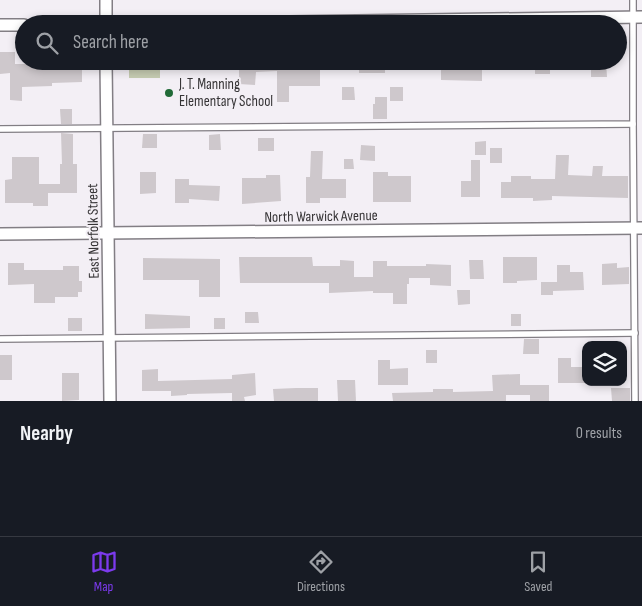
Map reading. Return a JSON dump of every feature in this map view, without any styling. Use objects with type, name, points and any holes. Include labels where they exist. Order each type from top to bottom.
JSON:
[{"type":"street","points":[[106,0],[106,15]]},
{"type":"street","points":[[0,25],[15,25]]},
{"type":"street","name":"East Norfolk Street","points":[[106,70],[110,401]]},
{"type":"street","name":"North Warwick Avenue","points":[[0,234],[638,228]]},
{"type":"lane","points":[[634,0],[638,17],[633,124],[638,228],[634,333],[635,401]]},
{"type":"lane","points":[[0,129],[633,124]]},
{"type":"lane","points":[[0,339],[634,333]]},
{"type":"green space","points":[[129,70],[160,70],[160,78],[129,78]]},
{"type":"building","points":[[0,52],[15,52],[15,70],[82,70],[82,82],[22,87],[22,101],[10,100],[10,73],[0,74]]},
{"type":"building","points":[[239,70],[320,70],[320,86],[289,86],[289,102],[277,102],[277,71],[256,72],[255,85],[239,84]]},
{"type":"building","points":[[359,70],[385,70],[385,73],[359,73]]},
{"type":"building","points":[[441,70],[482,70],[482,81],[441,80]]},
{"type":"building","points":[[535,70],[550,70],[550,74],[535,74]]},
{"type":"building","points":[[591,70],[607,70],[607,77],[591,77]]},
{"type":"building","points":[[342,87],[354,87],[355,100],[342,100]]},
{"type":"building","points":[[390,87],[403,87],[403,101],[390,101]]},
{"type":"building","points":[[375,97],[387,97],[387,119],[373,119]]},
{"type":"building","points":[[60,109],[72,109],[72,124],[61,124]]},
{"type":"building","points":[[61,133],[73,134],[73,164],[77,164],[77,193],[48,193],[48,206],[33,206],[33,203],[5,203],[5,180],[12,179],[12,157],[39,157],[39,184],[60,184],[60,164],[62,164]]},
{"type":"building","points":[[143,134],[157,134],[157,148],[142,148]]},
{"type":"building","points":[[220,134],[221,150],[209,150],[209,135]]},
{"type":"building","points":[[258,138],[274,138],[274,151],[258,151]]},
{"type":"building","points":[[486,141],[486,155],[475,155],[475,142]]},
{"type":"building","points":[[361,145],[375,146],[375,161],[360,160]]},
{"type":"building","points":[[490,148],[502,148],[502,163],[490,163]]},
{"type":"building","points":[[311,151],[323,151],[322,179],[346,179],[346,198],[320,198],[320,203],[306,203],[306,177],[310,177]]},
{"type":"building","points":[[556,155],[569,155],[568,175],[592,176],[593,166],[603,166],[602,176],[628,176],[628,198],[552,196],[552,200],[533,201],[533,198],[501,198],[501,182],[511,182],[511,176],[531,176],[531,179],[555,179]]},
{"type":"building","points":[[344,159],[353,159],[354,169],[344,169]]},
{"type":"building","points":[[471,160],[480,160],[480,197],[461,197],[461,181],[471,181]]},
{"type":"building","points":[[140,172],[156,172],[156,193],[140,194]]},
{"type":"building","points":[[373,172],[388,172],[388,176],[411,176],[411,202],[373,202]]},
{"type":"building","points":[[266,175],[280,175],[281,201],[242,204],[242,178],[266,178]]},
{"type":"building","points":[[175,179],[189,179],[189,185],[220,186],[219,201],[189,199],[189,203],[175,203]]},
{"type":"building","points":[[239,257],[312,257],[313,266],[340,266],[340,260],[354,261],[354,277],[373,277],[373,261],[387,261],[387,266],[451,265],[451,286],[430,285],[430,278],[409,278],[409,284],[407,284],[407,304],[393,304],[393,293],[373,293],[373,291],[329,293],[329,283],[240,283]]},
{"type":"building","points":[[503,257],[537,257],[537,280],[503,283]]},
{"type":"building","points":[[143,258],[220,259],[220,297],[199,297],[199,280],[143,280]]},
{"type":"building","points":[[469,260],[483,260],[484,279],[470,279]]},
{"type":"building","points":[[8,263],[24,263],[24,270],[63,270],[63,266],[79,266],[79,281],[82,281],[82,292],[78,292],[78,297],[55,297],[55,303],[34,303],[34,284],[8,285]]},
{"type":"building","points":[[617,263],[617,268],[629,267],[629,284],[602,285],[602,264]]},
{"type":"building","points":[[557,265],[570,265],[570,272],[583,272],[584,290],[553,291],[553,295],[541,295],[541,282],[557,282]]},
{"type":"building","points":[[457,290],[470,290],[470,304],[458,305]]},
{"type":"building","points":[[245,312],[258,312],[259,323],[245,323]]},
{"type":"building","points":[[145,314],[190,316],[190,328],[145,329]]},
{"type":"building","points":[[511,314],[521,314],[521,326],[511,326]]},
{"type":"building","points":[[68,318],[82,318],[82,331],[68,331]]},
{"type":"building","points":[[214,318],[225,318],[225,329],[214,329]]},
{"type":"building","points":[[524,339],[539,339],[539,354],[523,354]]},
{"type":"building","points":[[426,350],[437,350],[437,363],[426,363]]},
{"type":"building","points":[[0,355],[12,355],[12,380],[0,380]]},
{"type":"building","points":[[558,358],[571,358],[571,367],[582,367],[582,383],[558,383]]},
{"type":"building","points":[[378,360],[390,360],[390,369],[408,368],[408,385],[378,385]]},
{"type":"building","points":[[158,369],[158,381],[232,379],[232,375],[255,373],[256,395],[244,397],[245,401],[232,401],[232,393],[171,396],[171,391],[142,391],[142,370]]},
{"type":"building","points":[[62,373],[79,373],[79,400],[62,401]]},
{"type":"building","points":[[520,374],[520,385],[549,385],[549,401],[530,401],[530,395],[506,395],[506,401],[393,401],[392,393],[433,392],[433,389],[453,389],[453,392],[493,391],[492,375]]},
{"type":"building","points":[[337,380],[355,380],[356,401],[338,401]]},
{"type":"building","points":[[318,388],[318,401],[274,401],[273,389]]},
{"type":"building","points":[[611,388],[630,388],[630,401],[612,401]]},
{"type":"place","name":"J. T. Manning Elementary School","points":[[169,93]]}]
